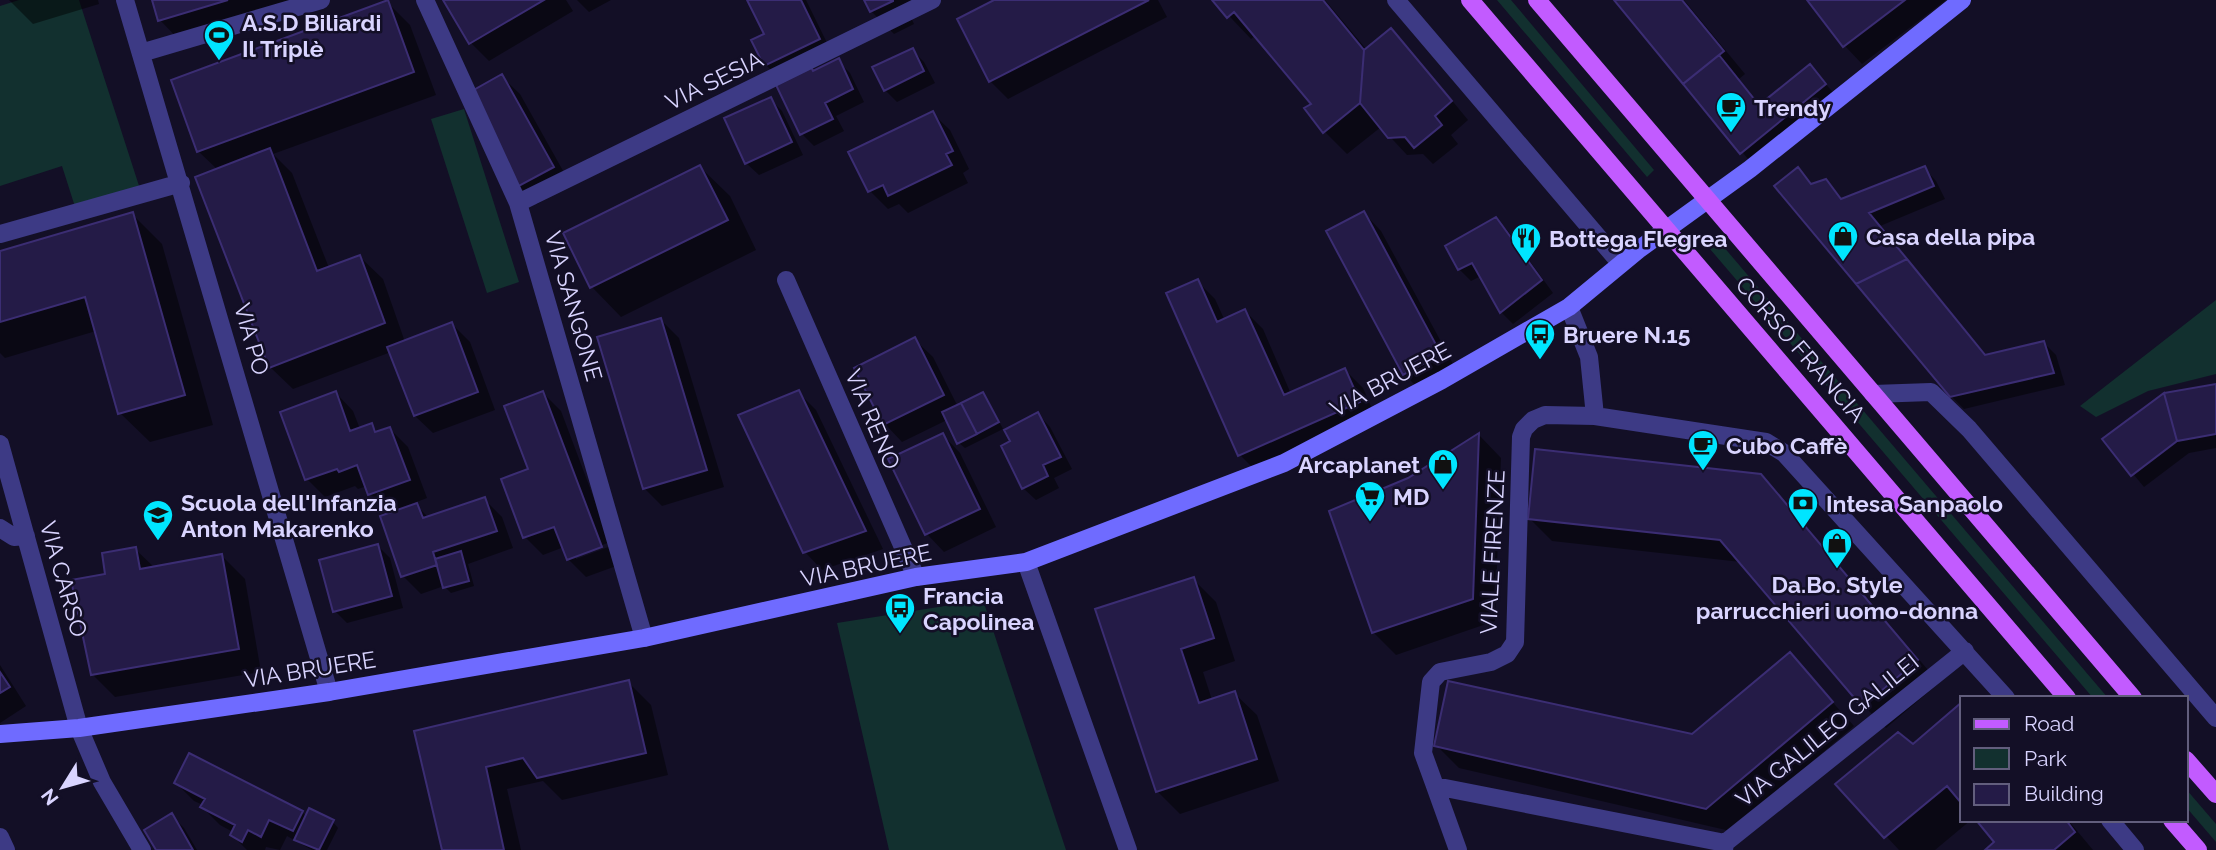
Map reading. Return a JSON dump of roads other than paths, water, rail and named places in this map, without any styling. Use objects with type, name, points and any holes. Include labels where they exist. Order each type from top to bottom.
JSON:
[{"type":"main road","name":"CORSO FRANCIA","points":[[1470,0],[2065,696]]},
{"type":"main road","name":"CORSO FRANCIA","points":[[1537,0],[2131,696]]},
{"type":"main road","points":[[2188,762],[2216,794]]},
{"type":"main road","points":[[2174,822],[2198,850]]},
{"type":"street","name":"VIA PO","points":[[125,0],[329,692]]},
{"type":"street","points":[[141,53],[321,0]]},
{"type":"street","name":"VIA SANGONE","points":[[425,0],[518,203],[644,638]]},
{"type":"street","name":"VIA SESIA","points":[[518,203],[932,0]]},
{"type":"street","points":[[1396,0],[1621,264]]},
{"type":"street","name":"VIA BRUERE","points":[[0,734],[79,728],[329,692],[644,638],[915,577],[1026,562],[1283,463],[1442,380],[1569,307],[1962,0]]},
{"type":"street","points":[[0,234],[181,183]]},
{"type":"street","name":"VIA RENO","points":[[786,280],[915,577]]},
{"type":"street","points":[[1569,307],[1589,357],[1595,416],[1766,442],[1784,453],[2004,696]]},
{"type":"street","name":"CORSO FRANCIA","points":[[1873,394],[1931,393],[1977,439],[2216,718]]},
{"type":"street","name":"VIALE FIRENZE","points":[[1458,850],[1423,753],[1431,682],[1440,672],[1490,662],[1507,654],[1515,642],[1521,437],[1524,429],[1533,420],[1545,415],[1595,416]]},
{"type":"street","name":"VIA CARSO","points":[[0,444],[79,728],[102,782],[142,850]]},
{"type":"street","points":[[0,528],[14,537],[26,536]]},
{"type":"street","points":[[1026,562],[1128,850]]},
{"type":"street","name":"VIA GALILEO GALILEI","points":[[1724,847],[1965,651]]},
{"type":"street","points":[[1435,786],[1724,847]]},
{"type":"street","points":[[2112,822],[2135,850]]},
{"type":"street","points":[[0,837],[6,850]]},
{"type":"place","name":"A.S.D Biliardi Il Triplè","points":[[219,62]]},
{"type":"place","name":"Trendy","points":[[1731,134]]},
{"type":"place","name":"Casa della pipa","points":[[1843,263]]},
{"type":"place","name":"Bottega Flegrea","points":[[1526,265]]},
{"type":"place","name":"Bruere N.15","points":[[1540,361]]},
{"type":"place","name":"Cubo Caffè","points":[[1703,472]]},
{"type":"place","name":"Arcaplanet","points":[[1443,491]]},
{"type":"place","name":"MD","points":[[1370,523]]},
{"type":"place","name":"Intesa Sanpaolo","points":[[1803,530]]},
{"type":"place","name":"Scuola dell'Infanzia Anton Makarenko","points":[[158,542]]},
{"type":"place","name":"Da.Bo. Style parrucchieri uomo-donna","points":[[1837,570]]},
{"type":"place","name":"Francia Capolinea","points":[[900,635]]}]
